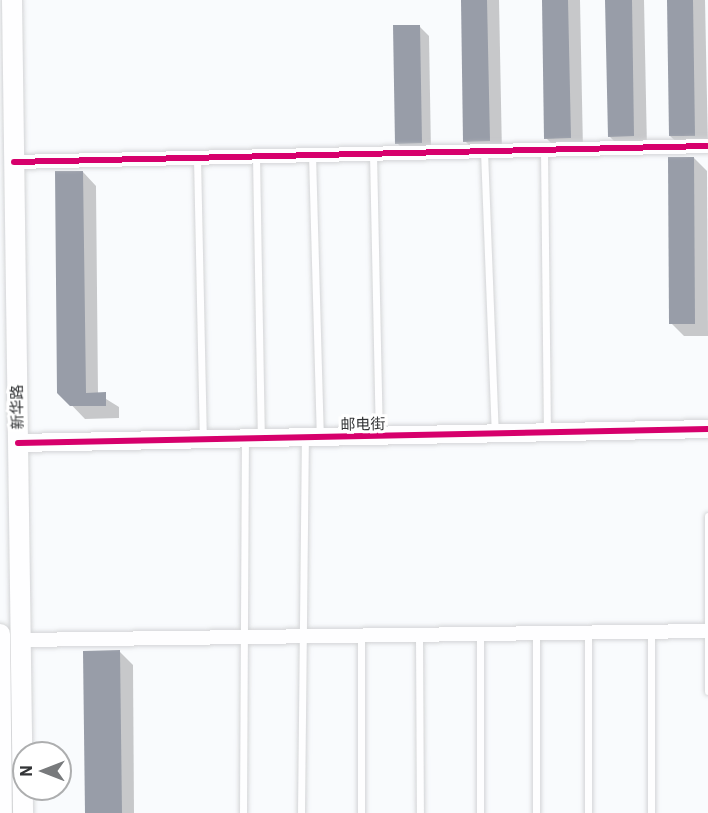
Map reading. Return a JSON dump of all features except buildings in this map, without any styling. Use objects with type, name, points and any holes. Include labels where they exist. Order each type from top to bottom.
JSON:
[{"type":"main road","name":"新华路","points":[[12,0],[22,813]]},
{"type":"main road","points":[[0,634],[2,813]]},
{"type":"street","points":[[14,162],[708,146]]},
{"type":"street","name":"邮电街","points":[[18,443],[708,429]]},
{"type":"street","points":[[20,640],[708,631]]},
{"type":"lane","points":[[544,150],[547,432]]},
{"type":"lane","points":[[484,151],[495,434]]},
{"type":"lane","points":[[373,154],[379,436]]},
{"type":"lane","points":[[301,813],[304,636],[312,437],[312,155]]},
{"type":"lane","points":[[243,813],[244,637],[253,438],[256,157]]},
{"type":"lane","points":[[197,158],[203,439]]},
{"type":"lane","points":[[708,516],[708,691]]},
{"type":"lane","points":[[588,632],[588,813]]},
{"type":"lane","points":[[651,632],[651,813]]},
{"type":"lane","points":[[536,633],[536,813]]},
{"type":"lane","points":[[419,634],[420,813]]},
{"type":"lane","points":[[480,634],[480,813]]},
{"type":"lane","points":[[361,635],[361,813]]},
{"type":"cycle path","points":[[14,162],[708,146]]},
{"type":"cycle path","points":[[18,443],[708,429]]}]
